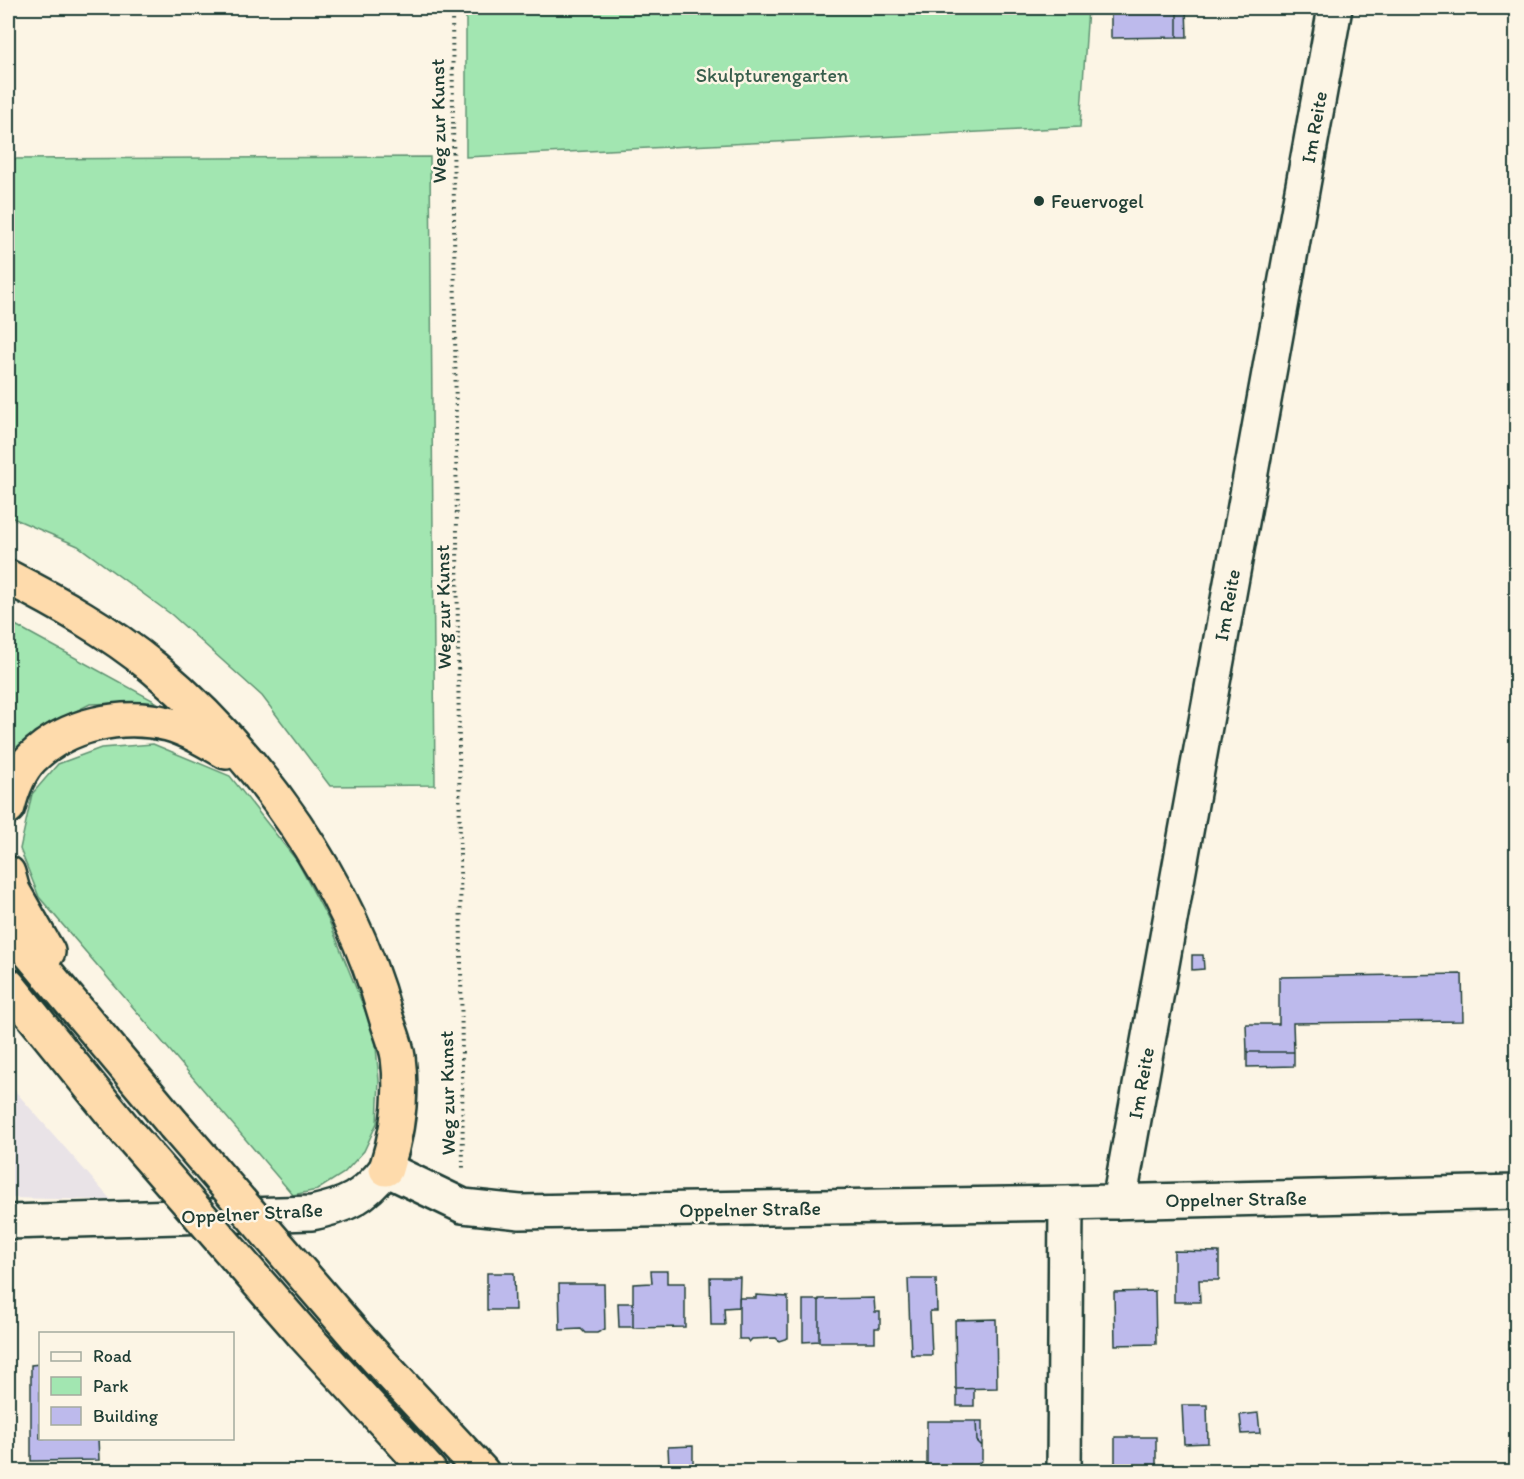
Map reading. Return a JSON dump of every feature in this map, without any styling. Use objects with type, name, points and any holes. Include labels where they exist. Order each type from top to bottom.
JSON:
[{"type":"highway","points":[[8,577],[105,631],[154,668],[193,705],[253,769],[291,819],[324,873],[353,928],[378,986],[398,1056],[400,1115],[386,1169]]},
{"type":"highway","points":[[8,807],[20,776],[30,760],[66,735],[107,721],[150,720],[170,725],[190,732],[253,769]]},
{"type":"highway","points":[[8,873],[13,891],[94,1032]]},
{"type":"highway","points":[[8,927],[94,1032],[355,1335],[482,1472]]},
{"type":"highway","points":[[8,985],[127,1132],[304,1335],[430,1472]]},
{"type":"street","name":"Im Reite","points":[[1119,1202],[1335,8]]},
{"type":"street","name":"Oppelner Straße","points":[[8,1222],[312,1213],[345,1205],[369,1190],[386,1169],[463,1206],[520,1212],[1119,1202],[1516,1192]]},
{"type":"street","points":[[1064,1472],[1066,1203]]},
{"type":"path","name":"Weg zur Kunst","points":[[452,8],[463,1206]]},
{"type":"shaded area","points":[[8,1083],[111,1200],[8,1198]]},
{"type":"green space","name":"Skulpturengarten","points":[[466,8],[1088,8],[1080,127],[466,157]]},
{"type":"green space","points":[[430,157],[435,785],[330,786],[262,696],[172,615],[78,546],[8,516],[8,159]]},
{"type":"green space","points":[[8,621],[156,702],[90,704],[34,732],[8,761]]},
{"type":"green space","points":[[153,744],[230,776],[297,861],[329,921],[375,1035],[379,1081],[377,1123],[364,1151],[344,1173],[317,1190],[293,1195],[39,897],[20,849],[32,794],[58,764],[101,748]]},
{"type":"building","points":[[1111,8],[1177,8],[1177,37],[1111,38]]},
{"type":"building","points":[[1177,8],[1186,8],[1187,37],[1177,37]]},
{"type":"building","points":[[1192,955],[1203,955],[1204,969],[1192,970]]},
{"type":"building","points":[[1462,974],[1463,1021],[1293,1023],[1294,1052],[1247,1052],[1246,1024],[1279,1024],[1279,977]]},
{"type":"building","points":[[1247,1052],[1294,1052],[1294,1066],[1247,1067]]},
{"type":"building","points":[[1174,1251],[1219,1252],[1219,1280],[1199,1280],[1200,1302],[1174,1302]]},
{"type":"building","points":[[651,1271],[667,1271],[667,1283],[685,1283],[685,1327],[633,1328],[633,1284],[652,1283]]},
{"type":"building","points":[[487,1273],[514,1273],[515,1310],[487,1310]]},
{"type":"building","points":[[710,1277],[740,1277],[739,1307],[724,1308],[725,1325],[711,1325]]},
{"type":"building","points":[[908,1279],[936,1279],[937,1311],[930,1311],[932,1355],[911,1355]]},
{"type":"building","points":[[559,1284],[604,1284],[605,1329],[597,1333],[585,1333],[581,1329],[560,1330]]},
{"type":"building","points":[[1155,1291],[1156,1344],[1115,1345],[1114,1292]]},
{"type":"building","points":[[756,1295],[788,1297],[788,1338],[779,1341],[776,1338],[752,1339],[749,1342],[747,1339],[739,1339],[739,1298],[756,1298]]},
{"type":"building","points":[[874,1298],[875,1312],[880,1312],[880,1328],[875,1328],[875,1342],[819,1342],[819,1299]]},
{"type":"building","points":[[803,1300],[819,1300],[819,1341],[803,1342]]},
{"type":"building","points":[[618,1303],[633,1303],[633,1327],[619,1327]]},
{"type":"building","points":[[996,1319],[997,1388],[956,1389],[955,1320]]},
{"type":"building","points":[[39,1364],[39,1440],[98,1440],[99,1460],[31,1461],[31,1365]]},
{"type":"building","points":[[957,1389],[974,1389],[974,1406],[957,1406]]},
{"type":"building","points":[[1182,1405],[1207,1405],[1208,1443],[1184,1444]]},
{"type":"building","points":[[1258,1413],[1260,1433],[1242,1434],[1240,1415]]},
{"type":"building","points":[[927,1421],[976,1421],[977,1441],[982,1446],[982,1460],[976,1466],[927,1466]]},
{"type":"building","points":[[976,1421],[982,1421],[982,1446],[977,1441]]},
{"type":"building","points":[[1115,1437],[1156,1437],[1156,1472],[1115,1472]]},
{"type":"building","points":[[693,1446],[693,1465],[690,1468],[669,1468],[668,1447]]},
{"type":"building","points":[[1005,1465],[1026,1465],[1026,1472],[1005,1472]]},
{"type":"building","points":[[669,1468],[690,1468],[690,1472],[669,1472]]},
{"type":"place","name":"Feuervogel","points":[[1039,201]]}]
